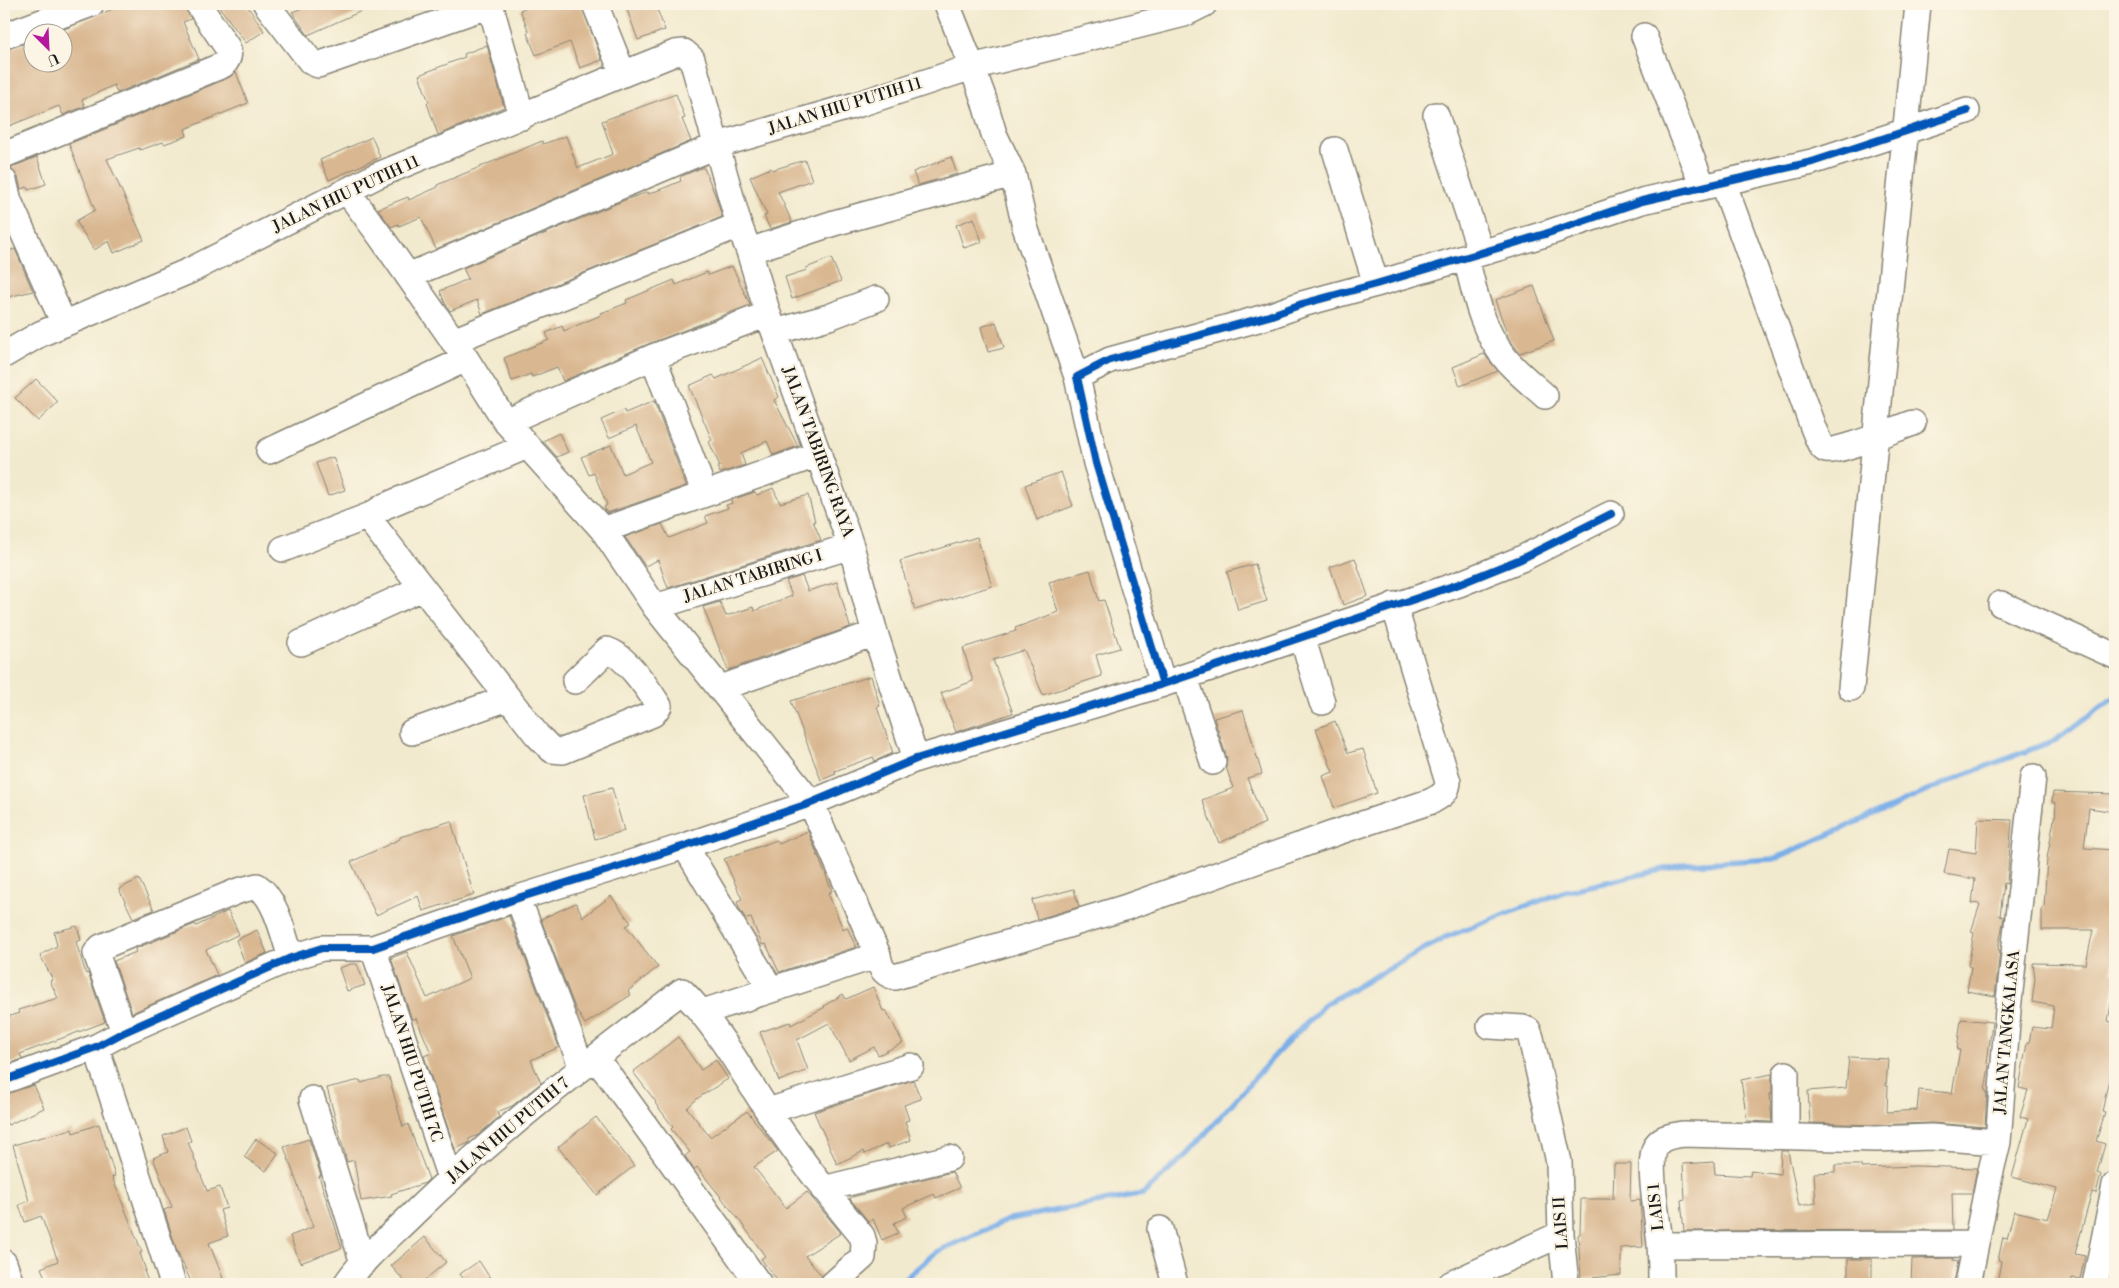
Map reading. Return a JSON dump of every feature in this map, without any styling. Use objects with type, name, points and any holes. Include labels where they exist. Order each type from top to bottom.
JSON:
[{"type":"street","points":[[4,36],[91,4]]},
{"type":"street","points":[[4,155],[223,64],[228,60],[229,52],[227,47],[198,4]]},
{"type":"street","points":[[272,5],[310,62],[318,65],[490,4],[522,117]]},
{"type":"street","points":[[595,4],[623,74]]},
{"type":"street","points":[[947,4],[983,97],[994,134],[1013,174],[1025,227],[1077,377],[1096,463],[1174,680],[1213,762]]},
{"type":"street","name":"JALAN HIU PUTIH 11","points":[[408,276],[718,145],[859,104],[972,67],[1184,14],[1204,4]]},
{"type":"street","points":[[1851,688],[1918,4]]},
{"type":"street","points":[[1644,36],[1713,185],[1822,447],[1830,451],[1849,446],[1913,423]]},
{"type":"street","name":"JALAN HIU PUTIH 11","points":[[4,355],[40,334],[189,271],[376,176],[674,54],[684,52],[692,59],[718,145]]},
{"type":"street","points":[[1077,377],[1110,360],[1269,316],[1302,304],[1546,234],[1642,201],[1812,162],[1967,111]]},
{"type":"street","points":[[1436,115],[1474,255],[1482,318],[1491,338],[1505,359],[1544,396]]},
{"type":"street","name":"JALAN TABIRING RAYA","points":[[718,145],[739,225],[771,323],[851,546],[916,759]]},
{"type":"street","points":[[1335,150],[1376,284]]},
{"type":"street","points":[[749,251],[834,224],[1013,174]]},
{"type":"street","points":[[4,181],[9,201],[64,324]]},
{"type":"street","points":[[347,192],[408,276],[506,422],[602,530],[655,607],[811,803],[878,955],[881,968],[887,975],[894,977],[1124,908],[1335,833],[1432,801],[1443,795],[1447,789],[1448,782],[1394,606]]},
{"type":"street","points":[[269,451],[459,350],[739,225]]},
{"type":"street","points":[[506,422],[653,357],[771,323],[829,317],[876,300]]},
{"type":"street","points":[[653,357],[705,494]]},
{"type":"street","points":[[283,549],[371,515],[400,500],[527,446]]},
{"type":"street","points":[[602,530],[818,454]]},
{"type":"street","points":[[6,1080],[96,1047],[124,1032],[291,958],[322,948],[373,948],[518,898],[685,846],[811,803],[916,759],[1174,680],[1459,584],[1521,559],[1610,514]]},
{"type":"street","points":[[371,515],[372,523],[422,588],[537,736],[552,750],[563,751],[653,714],[659,706],[650,692],[616,653],[607,650],[575,681]]},
{"type":"street","name":"JALAN TABIRING I","points":[[655,607],[851,546]]},
{"type":"street","points":[[301,643],[422,588]]},
{"type":"street","points":[[2001,604],[2115,656]]},
{"type":"street","points":[[721,688],[876,633]]},
{"type":"street","points":[[1302,637],[1322,702]]},
{"type":"street","points":[[412,732],[508,698]]},
{"type":"street","name":"JALAN TANGKALASA","points":[[1968,1284],[1998,1142],[2008,1010],[2033,777]]},
{"type":"street","points":[[685,846],[770,988]]},
{"type":"street","points":[[124,1032],[96,953],[101,947],[238,891],[258,886],[266,891],[273,906],[291,958]]},
{"type":"street","points":[[518,898],[588,1063],[611,1078],[759,1284]]},
{"type":"street","name":"JALAN HIU PUTIH 7C","points":[[373,948],[450,1178]]},
{"type":"street","points":[[833,1284],[863,1257],[864,1243],[862,1236],[823,1188],[768,1111],[703,1012],[770,988],[878,955]]},
{"type":"street","name":"JALAN HIU PUTIH 7","points":[[346,1284],[363,1263],[450,1178],[588,1063],[682,991],[703,1012]]},
{"type":"street","name":"LAIS II","points":[[1490,1026],[1523,1028],[1528,1030],[1531,1038],[1559,1162],[1561,1234],[1566,1284]]},
{"type":"street","points":[[96,1047],[173,1284]]},
{"type":"street","points":[[768,1111],[911,1066]]},
{"type":"street","points":[[1786,1074],[1786,1136],[1875,1139],[1931,1137],[1998,1142]]},
{"type":"street","points":[[312,1099],[363,1263]]},
{"type":"street","name":"LAIS 1","points":[[1661,1284],[1660,1245],[1652,1168],[1655,1147],[1660,1141],[1669,1136],[1683,1134],[1786,1136]]},
{"type":"street","points":[[823,1188],[949,1158]]},
{"type":"street","points":[[2095,1284],[2115,1186]]},
{"type":"street","points":[[1160,1229],[1175,1284]]},
{"type":"street","points":[[1451,1284],[1561,1234]]},
{"type":"street","points":[[1660,1245],[1976,1244]]},
{"type":"street","points":[[4,1263],[11,1284]]},
{"type":"building","points":[[125,4],[184,4],[191,19],[183,22],[199,59],[117,93],[114,85],[82,100],[85,106],[63,115],[59,106],[4,128],[4,50],[22,44],[22,72],[72,72],[72,26]]},
{"type":"building","points":[[217,4],[246,4],[264,31],[246,43]]},
{"type":"building","points":[[313,4],[377,4],[308,35],[292,12]]},
{"type":"building","points":[[534,4],[581,4],[602,60],[580,68],[570,42],[536,55],[520,10]]},
{"type":"building","points":[[625,4],[655,4],[665,30],[638,40]]},
{"type":"building","points":[[487,45],[504,107],[438,135],[419,75],[465,57],[464,54]]},
{"type":"building","points":[[236,72],[248,103],[185,129],[187,136],[140,150],[139,148],[107,159],[144,240],[114,253],[109,241],[94,250],[76,221],[95,210],[69,144],[228,78]]},
{"type":"building","points":[[676,94],[685,118],[682,119],[691,141],[436,249],[421,217],[399,226],[398,224],[391,227],[378,209],[408,197],[409,200],[438,187],[437,185],[542,141],[543,144],[566,136],[578,168],[613,154],[602,121]]},
{"type":"building","points":[[372,137],[380,157],[329,180],[320,160]]},
{"type":"building","points":[[37,157],[46,184],[28,190],[27,187],[21,189],[18,177],[10,168]]},
{"type":"building","points":[[951,157],[957,174],[918,185],[913,172]]},
{"type":"building","points":[[805,160],[812,180],[778,192],[792,222],[770,229],[764,216],[767,215],[750,177],[771,168],[772,170]]},
{"type":"building","points":[[704,168],[722,217],[482,314],[477,300],[450,311],[445,303],[440,291],[468,279],[463,268],[625,200],[648,192],[649,194],[681,181],[680,178],[682,176]]},
{"type":"building","points":[[974,218],[982,242],[964,248],[956,225]]},
{"type":"building","points":[[15,249],[33,291],[4,298],[4,252]]},
{"type":"building","points":[[831,258],[841,281],[792,299],[785,277],[807,270],[806,268]]},
{"type":"building","points":[[732,266],[750,305],[648,344],[563,381],[557,367],[532,377],[531,374],[512,381],[504,358],[549,340],[546,333],[562,326],[564,331],[627,303],[626,300],[674,280],[676,285],[707,272],[708,275]]},
{"type":"building","points":[[1534,286],[1554,341],[1520,353],[1509,339],[1495,300]]},
{"type":"building","points":[[996,322],[1004,348],[988,352],[981,327]]},
{"type":"building","points":[[1484,354],[1498,371],[1460,386],[1453,367]]},
{"type":"building","points":[[762,358],[779,397],[774,400],[798,446],[773,455],[767,441],[741,453],[745,465],[720,473],[718,467],[720,466],[709,442],[712,440],[689,386],[713,375],[716,379]]},
{"type":"building","points":[[36,379],[58,402],[38,421],[15,398]]},
{"type":"building","points":[[654,401],[686,486],[607,513],[604,507],[607,505],[594,473],[589,475],[581,457],[611,445],[623,474],[651,462],[636,426],[609,438],[601,420],[624,410],[625,413]]},
{"type":"building","points":[[559,433],[568,452],[557,457],[543,441]]},
{"type":"building","points":[[333,457],[345,490],[328,496],[316,463]]},
{"type":"building","points":[[1061,472],[1073,506],[1037,520],[1025,485]]},
{"type":"building","points":[[773,488],[780,503],[808,495],[815,521],[813,521],[821,540],[668,588],[658,560],[645,566],[625,537],[662,524],[669,538],[708,523],[705,516],[728,508],[726,505],[732,503],[731,500],[755,492],[757,495]]},
{"type":"building","points":[[977,537],[992,586],[915,610],[900,561]]},
{"type":"building","points":[[1355,558],[1368,596],[1343,605],[1330,567]]},
{"type":"building","points":[[1255,564],[1267,601],[1238,610],[1227,572]]},
{"type":"building","points":[[1090,570],[1099,601],[1104,600],[1120,648],[1096,655],[1102,676],[1043,695],[1024,650],[993,660],[1013,713],[956,732],[941,693],[973,681],[963,648],[1016,631],[1015,628],[1058,612],[1049,582]]},
{"type":"building","points":[[802,576],[808,591],[837,582],[850,627],[728,670],[703,607],[720,602],[726,616],[753,607],[754,611],[792,596],[786,581]]},
{"type":"building","points":[[871,676],[880,706],[877,707],[893,753],[875,761],[873,757],[835,771],[836,774],[821,780],[791,701]]},
{"type":"building","points":[[1243,710],[1262,774],[1247,778],[1265,823],[1219,843],[1202,800],[1233,788],[1226,767],[1227,758],[1214,718]]},
{"type":"building","points":[[1335,721],[1348,753],[1363,749],[1377,793],[1334,808],[1323,776],[1333,772],[1316,729]]},
{"type":"building","points":[[612,788],[624,831],[595,839],[584,795]]},
{"type":"building","points":[[2053,792],[2115,794],[2115,812],[2089,808],[2084,848],[2115,850],[2115,954],[2111,972],[2115,972],[2115,981],[2108,1021],[2115,1023],[2115,1040],[2112,1055],[2114,1055],[2102,1112],[2105,1113],[2096,1141],[2105,1144],[2097,1173],[2101,1174],[2096,1193],[2092,1192],[2075,1254],[2085,1256],[2080,1279],[2072,1278],[2070,1284],[1997,1284],[2001,1261],[1998,1260],[2003,1237],[2007,1238],[2014,1211],[2048,1219],[2057,1189],[2012,1177],[2028,1119],[2020,1117],[2028,1090],[2019,1088],[2027,1043],[2029,1043],[2032,1027],[2051,1029],[2054,1006],[2032,1002],[2035,979],[2033,963],[2086,964],[2093,930],[2042,930],[2042,908],[2044,908],[2047,858],[2055,820],[2056,803],[2052,802]]},
{"type":"building","points":[[1978,819],[2012,820],[2007,884],[2004,883],[2000,916],[2004,917],[1998,950],[2000,950],[1995,996],[1967,991],[1971,967],[1968,966],[1974,933],[1971,932],[1980,904],[1972,903],[1975,879],[1944,874],[1949,849],[1976,853]]},
{"type":"building","points":[[451,821],[474,895],[423,911],[418,896],[376,915],[351,862],[400,839],[400,837]]},
{"type":"building","points":[[808,831],[832,891],[828,893],[843,929],[847,927],[856,947],[779,972],[766,944],[762,945],[751,918],[746,919],[739,908],[737,901],[742,899],[724,859],[777,840],[779,844]]},
{"type":"building","points":[[139,879],[154,910],[133,918],[119,889]]},
{"type":"building","points":[[1074,889],[1079,907],[1037,919],[1032,900]]},
{"type":"building","points":[[611,896],[631,923],[626,926],[658,967],[628,991],[631,995],[585,1024],[575,1008],[541,919],[576,903],[583,917]]},
{"type":"building","points":[[228,911],[239,934],[206,950],[217,975],[132,1013],[114,961],[136,952],[135,949],[195,924],[196,926]]},
{"type":"building","points":[[509,916],[559,1047],[531,1060],[541,1083],[512,1106],[497,1112],[499,1117],[478,1135],[469,1139],[469,1143],[455,1149],[424,1056],[431,1053],[416,1018],[412,1020],[391,958],[407,952],[427,998],[470,978],[453,936]]},
{"type":"building","points":[[77,926],[81,940],[76,942],[86,974],[88,973],[105,1022],[20,1054],[22,1059],[4,1066],[4,1018],[19,1013],[18,1010],[58,998],[50,981],[53,980],[40,955],[57,946],[54,932]]},
{"type":"building","points":[[257,930],[267,953],[245,963],[236,940]]},
{"type":"building","points":[[357,964],[365,985],[347,991],[339,968]]},
{"type":"building","points":[[873,987],[883,1011],[886,1010],[903,1043],[878,1055],[874,1047],[849,1060],[829,1023],[797,1040],[808,1070],[779,1081],[760,1032],[790,1022],[791,1025],[825,1007],[843,994],[846,999]]},
{"type":"building","points":[[1961,1019],[1992,1022],[1985,1091],[1987,1091],[1985,1127],[1932,1123],[1875,1125],[1810,1123],[1808,1091],[1846,1088],[1849,1057],[1888,1059],[1887,1112],[1917,1110],[1919,1090],[1952,1093],[1960,1050],[1957,1050]]},
{"type":"building","points":[[678,1037],[701,1070],[716,1060],[728,1079],[698,1098],[687,1108],[710,1137],[747,1111],[778,1151],[754,1167],[786,1208],[807,1192],[841,1233],[805,1256],[822,1276],[819,1284],[780,1284],[761,1259],[765,1256],[740,1221],[697,1167],[694,1170],[685,1156],[690,1152],[671,1129],[673,1127],[633,1072]]},
{"type":"building","points":[[1772,1074],[1772,1093],[1770,1094],[1772,1122],[1747,1121],[1741,1080]]},
{"type":"building","points":[[389,1077],[403,1127],[408,1124],[429,1179],[425,1183],[391,1194],[392,1196],[361,1201],[354,1160],[347,1162],[327,1088],[360,1080],[361,1083]]},
{"type":"building","points":[[913,1080],[921,1099],[904,1105],[909,1120],[905,1121],[911,1140],[889,1148],[887,1144],[865,1154],[864,1151],[837,1164],[814,1112]]},
{"type":"building","points":[[34,1085],[44,1108],[8,1125],[7,1123],[4,1124],[4,1094]]},
{"type":"building","points":[[596,1117],[634,1166],[597,1195],[558,1147]]},
{"type":"building","points":[[99,1124],[115,1176],[112,1177],[142,1252],[140,1253],[149,1284],[48,1284],[41,1268],[58,1261],[41,1216],[25,1222],[19,1205],[29,1201],[13,1145],[72,1129],[73,1133]]},
{"type":"building","points":[[186,1127],[191,1141],[188,1142],[207,1191],[220,1187],[227,1208],[220,1210],[228,1236],[209,1243],[223,1278],[207,1284],[192,1284],[176,1248],[164,1210],[172,1207],[153,1158],[168,1152],[163,1136]]},
{"type":"building","points":[[256,1139],[278,1153],[266,1171],[244,1157]]},
{"type":"building","points":[[309,1139],[342,1248],[300,1263],[290,1236],[313,1227],[284,1147]]},
{"type":"building","points":[[1781,1151],[1788,1151],[1799,1206],[1816,1203],[1814,1173],[1835,1172],[1835,1165],[1861,1165],[1861,1168],[1916,1166],[1977,1168],[1972,1193],[1952,1193],[1953,1230],[1684,1231],[1681,1200],[1685,1199],[1683,1164],[1714,1162],[1715,1174],[1750,1176],[1751,1170],[1780,1174]]},
{"type":"building","points":[[1614,1164],[1631,1164],[1630,1201],[1640,1200],[1643,1247],[1621,1248],[1621,1275],[1581,1279],[1578,1235],[1580,1234],[1581,1199],[1613,1199]]},
{"type":"building","points":[[952,1172],[960,1188],[936,1198],[934,1194],[903,1208],[907,1217],[894,1223],[898,1233],[882,1240],[873,1219],[869,1222],[850,1199],[852,1197]]},
{"type":"building","points":[[425,1237],[446,1262],[420,1284],[407,1284],[391,1266]]},
{"type":"building","points":[[1953,1258],[1953,1260],[1958,1261],[1954,1284],[1911,1284],[1912,1259]]},
{"type":"building","points":[[1848,1259],[1872,1259],[1872,1284],[1848,1284]]},
{"type":"building","points":[[479,1261],[494,1284],[467,1284],[460,1274]]},
{"type":"waterway","points":[[899,1284],[936,1252],[1010,1219],[1143,1194],[1187,1154],[1278,1052],[1325,1004],[1446,937],[1563,892],[1687,864],[1774,859],[1963,775],[2056,740],[2115,697]]},
{"type":"cycle path","points":[[1163,684],[1096,463],[1077,377],[1110,360],[1269,316],[1302,304],[1545,234],[1642,201],[1812,162],[1967,111]]},
{"type":"cycle path","points":[[6,1080],[96,1047],[124,1032],[291,958],[322,948],[373,948],[518,898],[685,846],[811,803],[916,759],[1163,684],[1459,584],[1521,559],[1611,514]]}]
